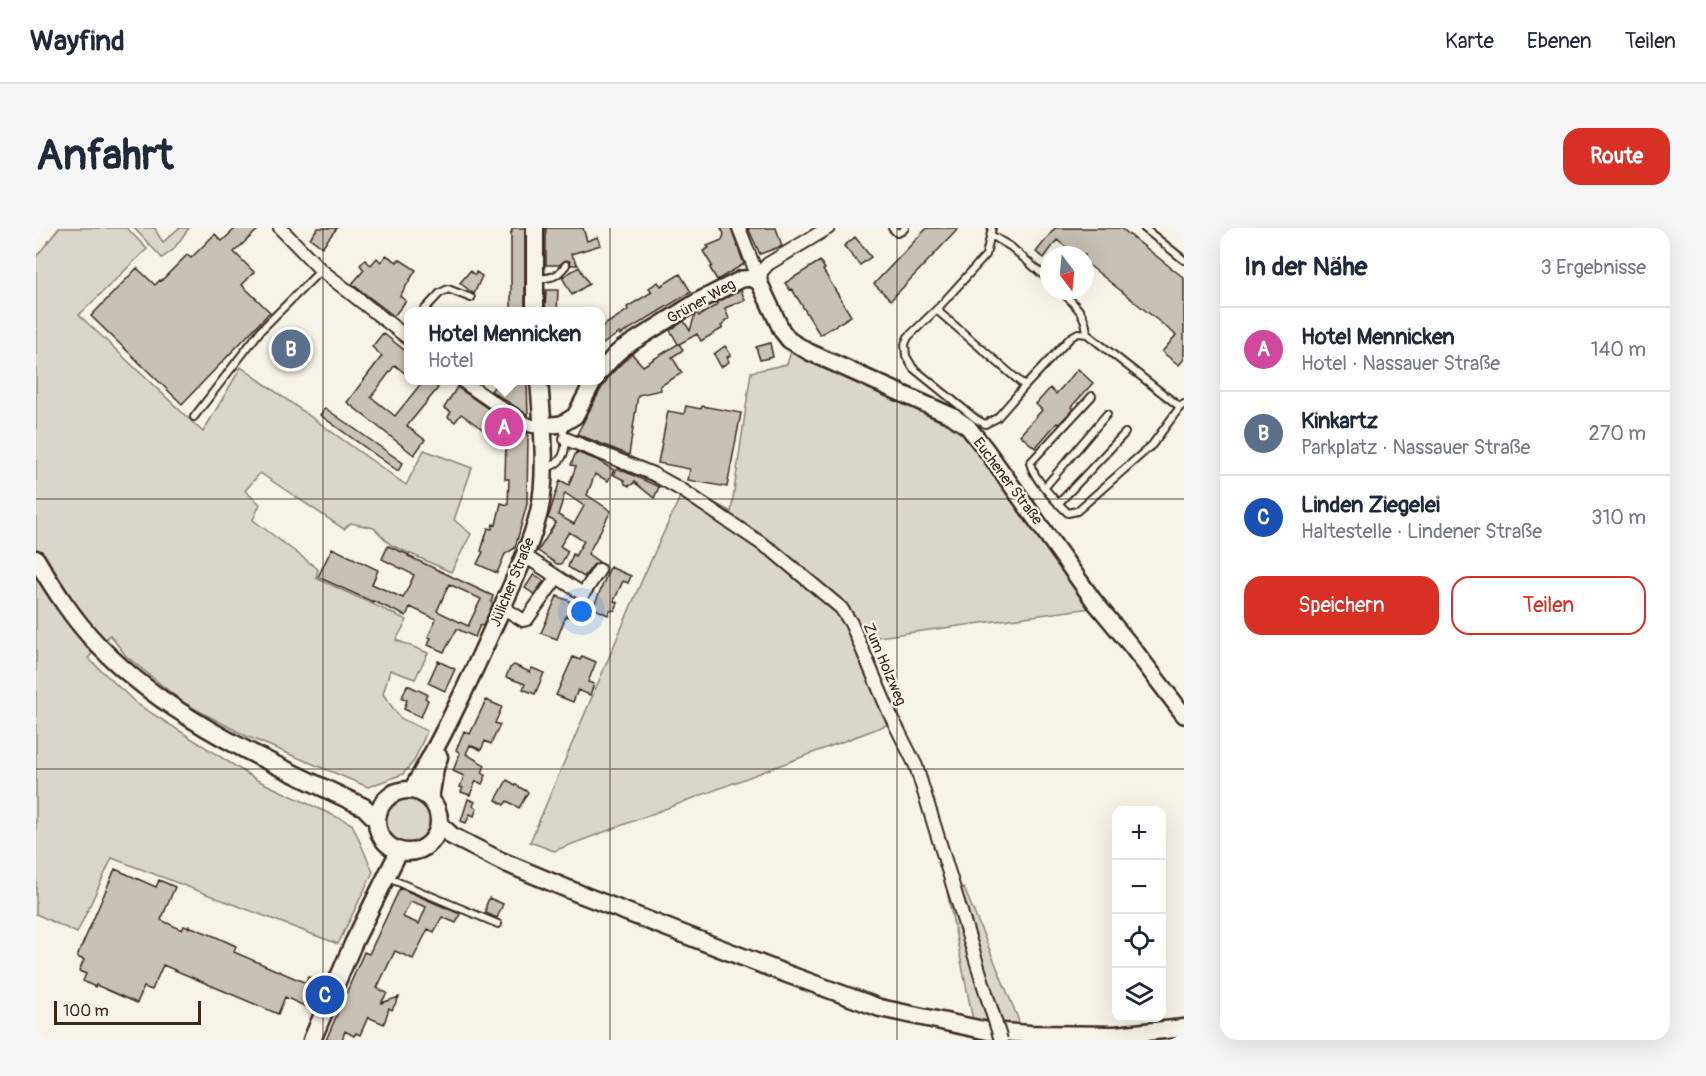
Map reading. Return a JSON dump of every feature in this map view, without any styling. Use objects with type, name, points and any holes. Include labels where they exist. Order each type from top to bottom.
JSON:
[{"type":"main road","points":[[535,228],[535,307]]},
{"type":"main road","name":"Jülicher Straße","points":[[458,705],[525,556],[539,512],[543,470],[539,385]]},
{"type":"main road","points":[[36,559],[53,587],[97,644],[135,679],[171,707],[206,729],[364,807],[376,819]]},
{"type":"main road","points":[[412,790],[458,705]]},
{"type":"main road","points":[[430,799],[435,768],[458,705]]},
{"type":"main road","points":[[283,768],[383,801]]},
{"type":"main road","points":[[427,846],[437,832],[439,824],[439,815],[430,799],[412,790],[396,792],[383,801],[376,819],[379,834],[394,848],[408,852],[427,846],[442,845],[501,861]]},
{"type":"main road","points":[[439,824],[452,836],[501,861],[580,894],[880,1008],[988,1031],[1030,1034],[1115,1035],[1184,1028]]},
{"type":"main road","points":[[353,944],[385,877],[394,848]]},
{"type":"main road","points":[[312,1040],[394,848]]},
{"type":"street","points":[[280,228],[321,270],[404,332]]},
{"type":"street","points":[[739,228],[760,284]]},
{"type":"street","points":[[760,284],[760,274],[768,264],[828,228]]},
{"type":"street","name":"Grüner Weg","points":[[605,366],[634,340],[735,281],[748,278],[757,280],[760,284]]},
{"type":"street","name":"Euchener Straße","points":[[760,284],[782,331],[789,340],[809,352],[952,416],[968,427],[1094,601],[1184,715]]},
{"type":"street","points":[[467,385],[520,421],[532,426],[562,424],[571,419],[577,413],[592,385]]},
{"type":"street","name":"Zum Holzweg","points":[[566,439],[653,474],[682,490],[774,552],[841,608],[851,623],[889,712],[916,766],[1001,1040]]},
{"type":"street","points":[[525,556],[583,594],[599,570]]},
{"type":"street","points":[[502,607],[523,620],[527,620],[557,577]]},
{"type":"lane","points":[[892,228],[897,233],[905,228]]},
{"type":"lane","points":[[1144,228],[1184,260]]},
{"type":"lane","points":[[1040,272],[991,231],[986,255],[908,337],[905,344],[906,356],[913,368],[985,424],[997,418],[1071,337],[1078,333],[1087,334],[1182,405],[1152,445],[1077,511],[1068,513],[1045,487],[1030,463],[1092,396]]},
{"type":"lane","points":[[534,280],[555,277],[566,266]]},
{"type":"lane","points":[[194,417],[261,330],[321,270]]},
{"type":"lane","points":[[427,307],[440,293],[448,290],[471,298]]},
{"type":"lane","points":[[1070,300],[1081,312],[1086,323],[1087,334]]},
{"type":"lane","points":[[939,307],[940,314],[1025,386]]},
{"type":"lane","points":[[1045,487],[1107,414]]},
{"type":"lane","points":[[543,470],[553,466],[562,458],[566,439],[562,424]]},
{"type":"lane","points":[[1058,504],[1125,433]]},
{"type":"lane","points":[[385,877],[498,924]]},
{"type":"shaded area","points":[[59,228],[127,228],[147,249],[79,315],[203,432],[241,367],[406,485],[424,450],[472,468],[454,520],[471,534],[451,572],[391,545],[374,528],[351,523],[344,529],[260,473],[245,491],[260,504],[253,520],[318,569],[316,578],[407,620],[396,640],[428,653],[415,679],[390,670],[383,694],[400,718],[427,731],[414,761],[403,774],[368,787],[246,736],[184,703],[126,656],[110,635],[88,658],[137,704],[257,780],[352,824],[373,872],[338,944],[112,858],[77,933],[36,914],[36,257]]},
{"type":"shaded area","points":[[134,228],[155,228],[163,242],[179,228],[189,228],[173,250],[162,258]]},
{"type":"shaded area","points":[[796,336],[961,415],[1106,606],[863,639],[897,721],[554,851],[530,842],[642,580],[685,486],[731,512],[751,372],[787,364]]},
{"type":"shaded area","points":[[408,795],[422,799],[429,806],[433,820],[429,834],[422,841],[408,845],[394,841],[387,834],[383,820],[387,806],[394,799]]},
{"type":"shaded area","points":[[964,888],[1025,1040],[977,1040],[947,891]]},
{"type":"building","points":[[236,228],[260,228],[234,252],[254,272],[242,285],[270,312],[182,404],[91,316],[137,268],[155,285],[187,255],[191,258],[215,234],[222,241]]},
{"type":"building","points":[[318,228],[337,228],[322,247],[310,238]]},
{"type":"building","points":[[512,228],[525,228],[525,307],[511,307]]},
{"type":"building","points":[[546,228],[583,228],[587,241],[598,237],[601,245],[571,254],[578,265],[571,265],[570,261],[566,260],[559,265],[546,265]]},
{"type":"building","points":[[721,228],[731,228],[744,264],[717,280],[703,251],[709,248],[707,246],[722,240],[724,234]]},
{"type":"building","points":[[748,228],[776,228],[782,246],[760,254]]},
{"type":"building","points":[[927,228],[959,228],[891,300],[874,284]]},
{"type":"building","points":[[1055,228],[1121,228],[1184,278],[1184,359],[1179,365],[1162,352],[1176,335],[1094,269],[1094,246],[1065,246],[1057,240],[1053,246],[1041,246]]},
{"type":"building","points":[[855,237],[871,257],[860,265],[844,246]]},
{"type":"building","points":[[386,255],[397,262],[399,259],[416,270],[400,296],[406,301],[394,316],[352,284],[364,270],[360,265],[365,260],[371,265],[377,258],[381,262]]},
{"type":"building","points":[[820,261],[825,269],[823,270],[851,316],[820,335],[792,289],[790,290],[785,283]]},
{"type":"building","points":[[579,267],[589,284],[572,295],[562,277]]},
{"type":"building","points":[[470,271],[482,276],[474,294],[460,283]]},
{"type":"building","points":[[680,274],[691,292],[605,343],[605,325],[628,310],[627,307],[652,292],[649,288],[658,282],[661,286]]},
{"type":"building","points":[[546,290],[558,290],[557,307],[545,307]]},
{"type":"building","points":[[741,290],[745,300],[725,308],[729,319],[724,321],[725,323],[721,326],[723,328],[701,341],[697,334],[679,344],[683,350],[672,357],[682,373],[660,386],[661,390],[638,395],[629,455],[577,434],[610,375],[629,356],[632,354],[643,366],[678,344],[670,330],[684,321],[690,331],[695,314],[699,316],[718,302]]},
{"type":"building","points":[[383,333],[404,350],[404,373],[395,365],[371,397],[395,416],[420,385],[434,385],[438,388],[407,426],[425,440],[414,455],[347,402],[382,356],[372,347]]},
{"type":"building","points":[[770,343],[773,357],[760,360],[756,347]]},
{"type":"building","points":[[725,346],[731,355],[727,357],[729,362],[721,367],[714,354]]},
{"type":"building","points":[[1078,369],[1093,383],[1071,407],[1073,409],[1035,448],[1020,435],[1042,410],[1036,404],[1050,388],[1056,394]]},
{"type":"building","points":[[495,385],[505,391],[507,386],[513,388],[513,385],[527,385],[528,415],[491,391]]},
{"type":"building","points":[[457,387],[514,427],[514,432],[528,433],[527,504],[515,548],[505,554],[497,573],[477,564],[483,552],[481,551],[488,528],[492,529],[493,524],[496,525],[501,503],[508,505],[509,479],[505,479],[506,441],[490,430],[488,433],[461,414],[455,422],[448,417],[451,412],[444,408]]},
{"type":"building","points":[[686,406],[701,409],[702,406],[741,413],[727,487],[688,480],[690,469],[658,463],[668,411],[684,414]]},
{"type":"building","points":[[325,408],[403,463],[398,471],[320,415]]},
{"type":"building","points":[[576,452],[614,470],[608,481],[595,474],[587,495],[611,511],[588,554],[599,562],[593,565],[584,577],[568,567],[573,554],[575,556],[584,541],[569,532],[560,546],[568,551],[561,564],[557,564],[538,551],[556,522],[548,518],[560,480],[569,485],[576,466],[571,465]],"holes":[[[565,493],[584,506],[574,524],[558,515]]]},
{"type":"building","points":[[617,468],[659,487],[654,498],[634,482],[629,486],[625,484],[624,480],[614,475]]},
{"type":"building","points":[[388,546],[493,596],[491,602],[493,603],[483,626],[480,625],[475,637],[457,629],[444,652],[428,645],[431,638],[428,637],[436,619],[410,607],[406,616],[318,577],[332,548],[378,570],[372,584],[403,598],[414,575],[382,559]],"holes":[[[449,584],[481,599],[468,626],[437,611]]]},
{"type":"building","points":[[610,567],[631,576],[628,583],[623,581],[614,601],[618,603],[615,610],[610,611],[608,615],[593,608]]},
{"type":"building","points":[[534,574],[544,581],[534,594],[525,588]]},
{"type":"building","points":[[557,596],[572,602],[569,609],[575,612],[572,618],[566,616],[557,639],[541,633]]},
{"type":"building","points":[[582,656],[596,662],[588,682],[594,684],[590,695],[578,690],[573,702],[556,695],[573,657],[580,660]]},
{"type":"building","points":[[438,661],[455,669],[445,691],[428,683]]},
{"type":"building","points":[[514,665],[530,672],[532,668],[544,673],[535,694],[523,689],[525,684],[506,677]]},
{"type":"building","points":[[407,685],[427,694],[425,698],[428,700],[421,717],[404,709],[407,700],[402,698]]},
{"type":"building","points":[[486,700],[502,707],[495,723],[500,725],[491,744],[485,741],[481,750],[470,745],[466,754],[485,765],[482,773],[486,775],[482,784],[476,781],[470,795],[461,792],[463,788],[460,787],[464,776],[453,771],[460,753],[456,750],[464,731],[470,734]]},
{"type":"building","points":[[507,780],[528,792],[519,808],[507,801],[504,805],[496,800]]},
{"type":"building","points":[[468,799],[475,802],[473,806],[477,808],[474,816],[470,814],[466,823],[461,821]]},
{"type":"building","points":[[115,869],[156,887],[159,880],[175,887],[161,920],[182,930],[184,926],[189,928],[189,926],[214,936],[236,946],[234,952],[306,983],[308,977],[323,982],[311,1009],[285,997],[278,1014],[163,965],[152,990],[144,987],[137,1003],[83,981],[86,974],[79,971],[84,960],[77,957]]},
{"type":"building","points":[[400,888],[460,914],[456,923],[442,917],[434,932],[428,929],[413,959],[395,951],[377,988],[387,993],[381,1003],[399,997],[392,1010],[389,1008],[384,1024],[368,1017],[360,1035],[356,1033],[354,1036],[345,1031],[342,1040],[326,1040],[364,952],[369,954]],"holes":[[[410,902],[426,907],[419,924],[403,917]]]},
{"type":"building","points":[[489,898],[503,904],[497,918],[486,913]]},
{"type":"place","name":"Kinkartz","points":[[291,349]]},
{"type":"place","name":"Hotel Mennicken","points":[[504,427]]},
{"type":"place","name":"Linden Ziegelei","points":[[325,995]]}]
